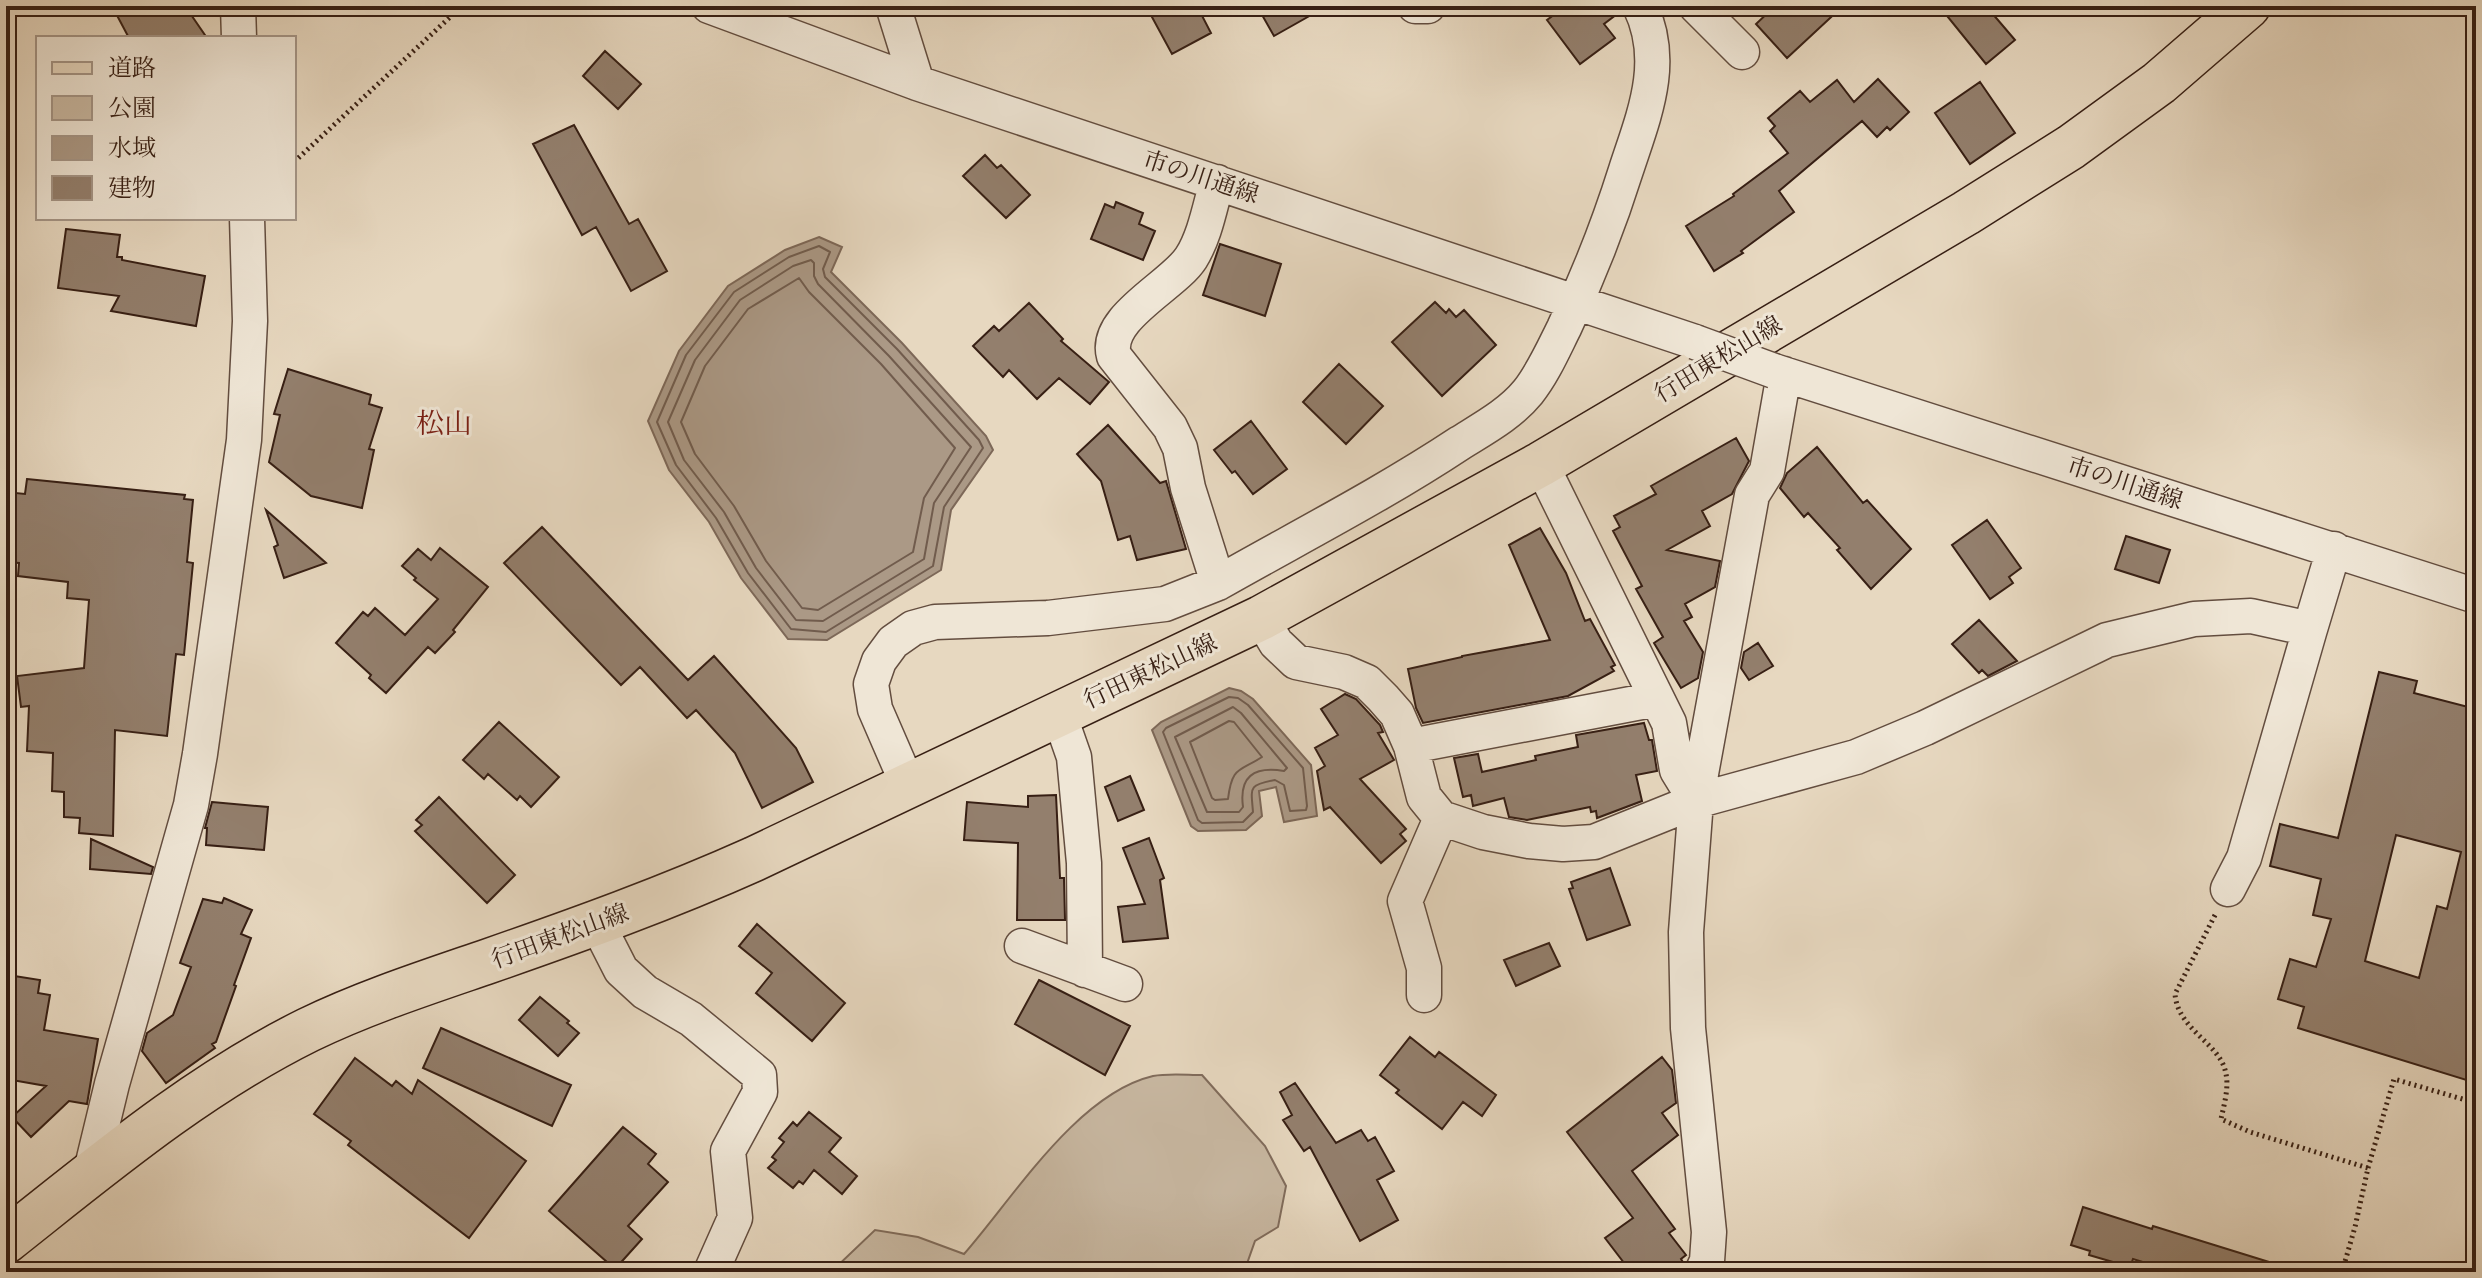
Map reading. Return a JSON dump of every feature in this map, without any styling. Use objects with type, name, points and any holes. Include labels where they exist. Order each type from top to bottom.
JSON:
[{"type":"main road","name":"行田東松山線","points":[[6,1241],[189,1100],[308,1030],[362,1006],[691,887],[1261,618],[1541,464],[1966,213],[2071,147],[2159,83],[2231,11]]},
{"type":"street","points":[[238,6],[239,36]]},
{"type":"street","name":"市の川通線","points":[[709,6],[917,83],[1779,372],[2476,596]]},
{"type":"street","points":[[893,6],[917,83]]},
{"type":"street","points":[[1415,6],[1428,6]]},
{"type":"street","points":[[908,785],[875,709],[871,684],[879,661],[893,642],[913,628],[935,622],[1048,618],[1165,604],[1218,583],[1437,458],[1505,414],[1527,393],[1544,369],[1576,303],[1614,209],[1651,92],[1653,55],[1644,16],[1672,15],[1684,6]]},
{"type":"street","points":[[1696,6],[1742,52]]},
{"type":"street","points":[[1217,182],[1190,259],[1130,316],[1117,331],[1111,345],[1114,356],[1170,427],[1180,448],[1188,488],[1218,583]]},
{"type":"street","points":[[90,1175],[112,1084],[191,805],[200,754],[244,440],[250,321],[247,220]]},
{"type":"street","points":[[1714,1268],[1688,1028],[1686,932],[1696,801],[1752,495],[1767,471],[1779,372]]},
{"type":"street","points":[[1541,464],[1669,723],[1677,770],[1696,801]]},
{"type":"street","points":[[2228,889],[2244,858],[2334,549]]},
{"type":"street","points":[[1261,618],[1276,643],[1296,662],[1344,672],[1367,682],[1397,714],[1411,746],[1424,797],[1441,818],[1483,832],[1529,841],[1578,843],[1594,842],[1696,801],[1856,757],[1925,728],[2107,640],[2194,619],[2251,616],[2310,629]]},
{"type":"street","points":[[1411,746],[1657,699]]},
{"type":"street","points":[[1059,714],[1074,757],[1084,863],[1085,970]]},
{"type":"street","points":[[1424,995],[1424,968],[1405,901],[1441,818]]},
{"type":"street","points":[[597,923],[621,970],[645,992],[691,1019],[759,1075],[760,1092],[728,1151],[735,1218],[711,1272]]},
{"type":"street","points":[[1022,946],[1125,984]]},
{"type":"path","points":[[296,160],[462,6]]},
{"type":"path","points":[[2228,889],[2175,994],[2176,1007],[2188,1025],[2212,1049],[2226,1072],[2221,1119],[2250,1132],[2368,1168]]},
{"type":"path","points":[[2342,1272],[2394,1079],[2476,1103]]},
{"type":"green space","points":[[1202,1075],[1265,1146],[1286,1186],[1278,1227],[1255,1241],[1244,1272],[831,1272],[875,1230],[918,1237],[964,1254],[1049,1150],[1098,1103],[1125,1086],[1153,1076]]},
{"type":"water","points":[[819,237],[842,247],[831,272],[902,343],[986,436],[993,450],[951,510],[941,570],[827,640],[788,639],[741,578],[709,522],[669,470],[648,421],[679,351],[728,286],[785,250]]},
{"type":"water","points":[[1229,688],[1253,699],[1311,765],[1317,816],[1284,822],[1276,787],[1259,791],[1262,816],[1246,830],[1198,831],[1191,826],[1152,730],[1161,722]]},
{"type":"building","points":[[112,6],[185,6],[206,36],[128,36]]},
{"type":"building","points":[[1146,6],[1197,6],[1211,33],[1172,54]]},
{"type":"building","points":[[1257,6],[1327,6],[1274,36]]},
{"type":"building","points":[[1566,6],[1620,6],[1621,11],[1604,24],[1615,38],[1580,64],[1547,20]]},
{"type":"building","points":[[1775,6],[1843,6],[1787,58],[1756,24]]},
{"type":"building","points":[[1939,6],[1986,6],[2015,40],[1986,64]]},
{"type":"building","points":[[605,51],[641,84],[618,109],[583,76]]},
{"type":"building","points":[[1878,79],[1909,112],[1890,130],[1887,127],[1877,137],[1862,121],[1779,191],[1794,212],[1741,251],[1743,253],[1714,271],[1686,226],[1734,196],[1788,153],[1770,131],[1775,126],[1768,118],[1800,91],[1810,102],[1837,80],[1854,102]]},
{"type":"building","points":[[1980,82],[2015,133],[1970,164],[1935,113]]},
{"type":"building","points":[[574,125],[629,224],[638,219],[667,271],[631,291],[596,227],[582,235],[533,144]]},
{"type":"building","points":[[985,155],[997,168],[1001,165],[1030,195],[1006,218],[963,176]]},
{"type":"building","points":[[1116,202],[1143,213],[1139,224],[1155,231],[1143,260],[1091,239],[1105,204],[1114,208]]},
{"type":"building","points":[[66,229],[120,235],[117,257],[122,257],[122,260],[205,276],[196,326],[111,311],[119,296],[58,288]]},
{"type":"building","points":[[1220,244],[1281,264],[1265,316],[1203,295]]},
{"type":"building","points":[[1435,302],[1446,313],[1449,309],[1456,317],[1464,310],[1496,345],[1442,396],[1392,342]]},
{"type":"building","points":[[1029,303],[1063,339],[1061,341],[1109,382],[1090,404],[1059,378],[1037,399],[1009,370],[1003,377],[973,346],[994,326],[999,331]]},
{"type":"building","points":[[1339,364],[1383,406],[1346,444],[1303,402]]},
{"type":"building","points":[[288,369],[371,395],[369,404],[382,408],[369,449],[374,450],[362,508],[311,496],[269,462],[280,415],[274,414]]},
{"type":"building","points":[[1251,421],[1287,469],[1253,494],[1214,450]]},
{"type":"building","points":[[1108,425],[1160,483],[1166,481],[1186,549],[1137,560],[1130,536],[1118,540],[1101,481],[1077,454]]},
{"type":"building","points":[[1736,438],[1749,461],[1732,494],[1702,511],[1710,526],[1667,550],[1720,561],[1715,587],[1685,604],[1692,617],[1684,621],[1703,652],[1698,678],[1681,688],[1654,643],[1663,637],[1636,589],[1642,586],[1613,531],[1620,527],[1614,516],[1656,494],[1651,486]]},
{"type":"building","points":[[1817,447],[1863,503],[1867,500],[1911,549],[1871,589],[1837,550],[1840,548],[1808,513],[1804,517],[1780,488],[1787,473]]},
{"type":"building","points":[[27,479],[185,495],[184,499],[193,500],[187,562],[193,563],[184,655],[176,654],[167,736],[115,730],[113,836],[79,833],[80,818],[64,817],[64,792],[52,791],[53,753],[27,751],[29,706],[21,707],[17,676],[84,668],[89,600],[67,598],[68,582],[18,576],[19,563],[6,562],[6,492],[25,494]]},
{"type":"building","points":[[266,510],[326,563],[284,578],[274,547],[278,545]]},
{"type":"building","points":[[1987,520],[2021,568],[2009,577],[2013,583],[1990,599],[1952,545]]},
{"type":"building","points":[[542,527],[688,680],[714,656],[796,748],[813,782],[762,808],[735,753],[696,710],[687,718],[640,667],[621,685],[504,563]]},
{"type":"building","points":[[1540,528],[1566,573],[1585,621],[1590,619],[1615,665],[1611,667],[1614,671],[1568,696],[1423,723],[1416,708],[1408,669],[1550,640],[1509,545]]},
{"type":"building","points":[[2126,536],[2170,550],[2159,583],[2115,569]]},
{"type":"building","points":[[440,548],[488,587],[453,630],[455,632],[435,653],[428,647],[386,693],[336,643],[363,612],[368,616],[375,608],[405,635],[438,599],[402,566],[418,549],[431,560]]},
{"type":"building","points":[[1979,620],[2017,661],[1988,676],[1982,670],[1979,673],[1952,644]]},
{"type":"building","points":[[1758,643],[1773,666],[1749,680],[1741,668],[1744,652]]},
{"type":"building","points":[[2379,672],[2417,681],[2414,693],[2476,709],[2476,1083],[2298,1028],[2304,1007],[2278,999],[2290,959],[2316,967],[2331,919],[2313,915],[2321,879],[2270,866],[2280,824],[2338,838]],"holes":[[[2396,835],[2461,852],[2447,909],[2437,906],[2419,978],[2365,961]]]},
{"type":"building","points":[[1345,694],[1356,699],[1380,725],[1383,732],[1378,733],[1394,760],[1360,779],[1406,829],[1400,834],[1406,841],[1381,863],[1330,807],[1324,810],[1317,771],[1325,766],[1315,748],[1338,735],[1321,709]]},
{"type":"building","points":[[499,722],[559,777],[531,807],[520,796],[517,800],[488,774],[484,779],[463,760]]},
{"type":"building","points":[[1644,723],[1649,740],[1652,740],[1657,771],[1636,775],[1642,801],[1597,818],[1596,811],[1591,812],[1590,807],[1527,820],[1509,817],[1504,798],[1473,806],[1471,795],[1463,797],[1454,758],[1478,754],[1482,772],[1578,747],[1576,735]]},
{"type":"building","points":[[1130,776],[1144,810],[1118,821],[1105,787]]},
{"type":"building","points":[[1056,795],[1065,920],[1017,920],[1018,843],[964,840],[967,802],[1028,807],[1028,796]]},
{"type":"building","points":[[439,797],[515,875],[487,903],[415,831],[422,825],[416,820]]},
{"type":"building","points":[[212,802],[268,807],[264,850],[206,845],[205,828]]},
{"type":"building","points":[[1149,838],[1164,878],[1160,880],[1168,938],[1123,942],[1118,907],[1145,904],[1123,848]]},
{"type":"building","points":[[91,839],[153,867],[151,874],[90,869]]},
{"type":"building","points":[[1610,868],[1630,925],[1587,940],[1569,889],[1573,888],[1571,882]]},
{"type":"building","points":[[224,898],[252,910],[241,934],[251,938],[236,986],[216,1042],[212,1044],[215,1048],[166,1083],[142,1051],[147,1033],[173,1015],[191,967],[180,963],[203,899],[222,903]]},
{"type":"building","points":[[757,924],[845,1003],[812,1041],[756,993],[772,973],[739,946]]},
{"type":"building","points":[[1549,943],[1560,966],[1516,986],[1504,960]]},
{"type":"building","points":[[8,975],[40,980],[38,993],[50,995],[44,1030],[98,1039],[87,1104],[69,1101],[31,1137],[12,1117],[46,1086],[6,1079],[16,1015],[6,1014]]},
{"type":"building","points":[[1039,980],[1130,1026],[1105,1075],[1015,1024]]},
{"type":"building","points":[[540,997],[579,1033],[558,1056],[519,1020]]},
{"type":"building","points":[[441,1028],[571,1085],[552,1126],[423,1068]]},
{"type":"building","points":[[1410,1037],[1435,1057],[1439,1052],[1496,1095],[1482,1116],[1463,1102],[1442,1129],[1396,1093],[1399,1090],[1380,1075]]},
{"type":"building","points":[[1662,1057],[1672,1070],[1676,1103],[1662,1113],[1678,1135],[1632,1171],[1675,1229],[1669,1233],[1686,1255],[1681,1259],[1684,1264],[1682,1272],[1631,1272],[1605,1238],[1633,1218],[1567,1132]]},
{"type":"building","points":[[355,1058],[392,1086],[396,1081],[412,1094],[418,1080],[526,1161],[469,1238],[348,1145],[351,1141],[314,1114]]},
{"type":"building","points":[[1295,1083],[1336,1143],[1361,1130],[1368,1141],[1375,1137],[1394,1171],[1377,1180],[1398,1220],[1360,1241],[1310,1147],[1304,1151],[1283,1120],[1292,1115],[1280,1092]]},
{"type":"building","points":[[809,1112],[841,1138],[829,1152],[857,1176],[842,1194],[814,1170],[803,1184],[799,1181],[793,1188],[768,1168],[776,1160],[772,1157],[784,1142],[779,1138],[793,1122],[797,1126]]},
{"type":"building","points":[[623,1127],[656,1154],[648,1164],[668,1182],[628,1226],[642,1239],[615,1269],[549,1211]]},
{"type":"building","points":[[2083,1207],[2282,1266],[2281,1272],[2175,1272],[2133,1259],[2130,1267],[2089,1255],[2090,1251],[2071,1245]]},
{"type":"district","name":"松山","points":[[444,423]]}]
